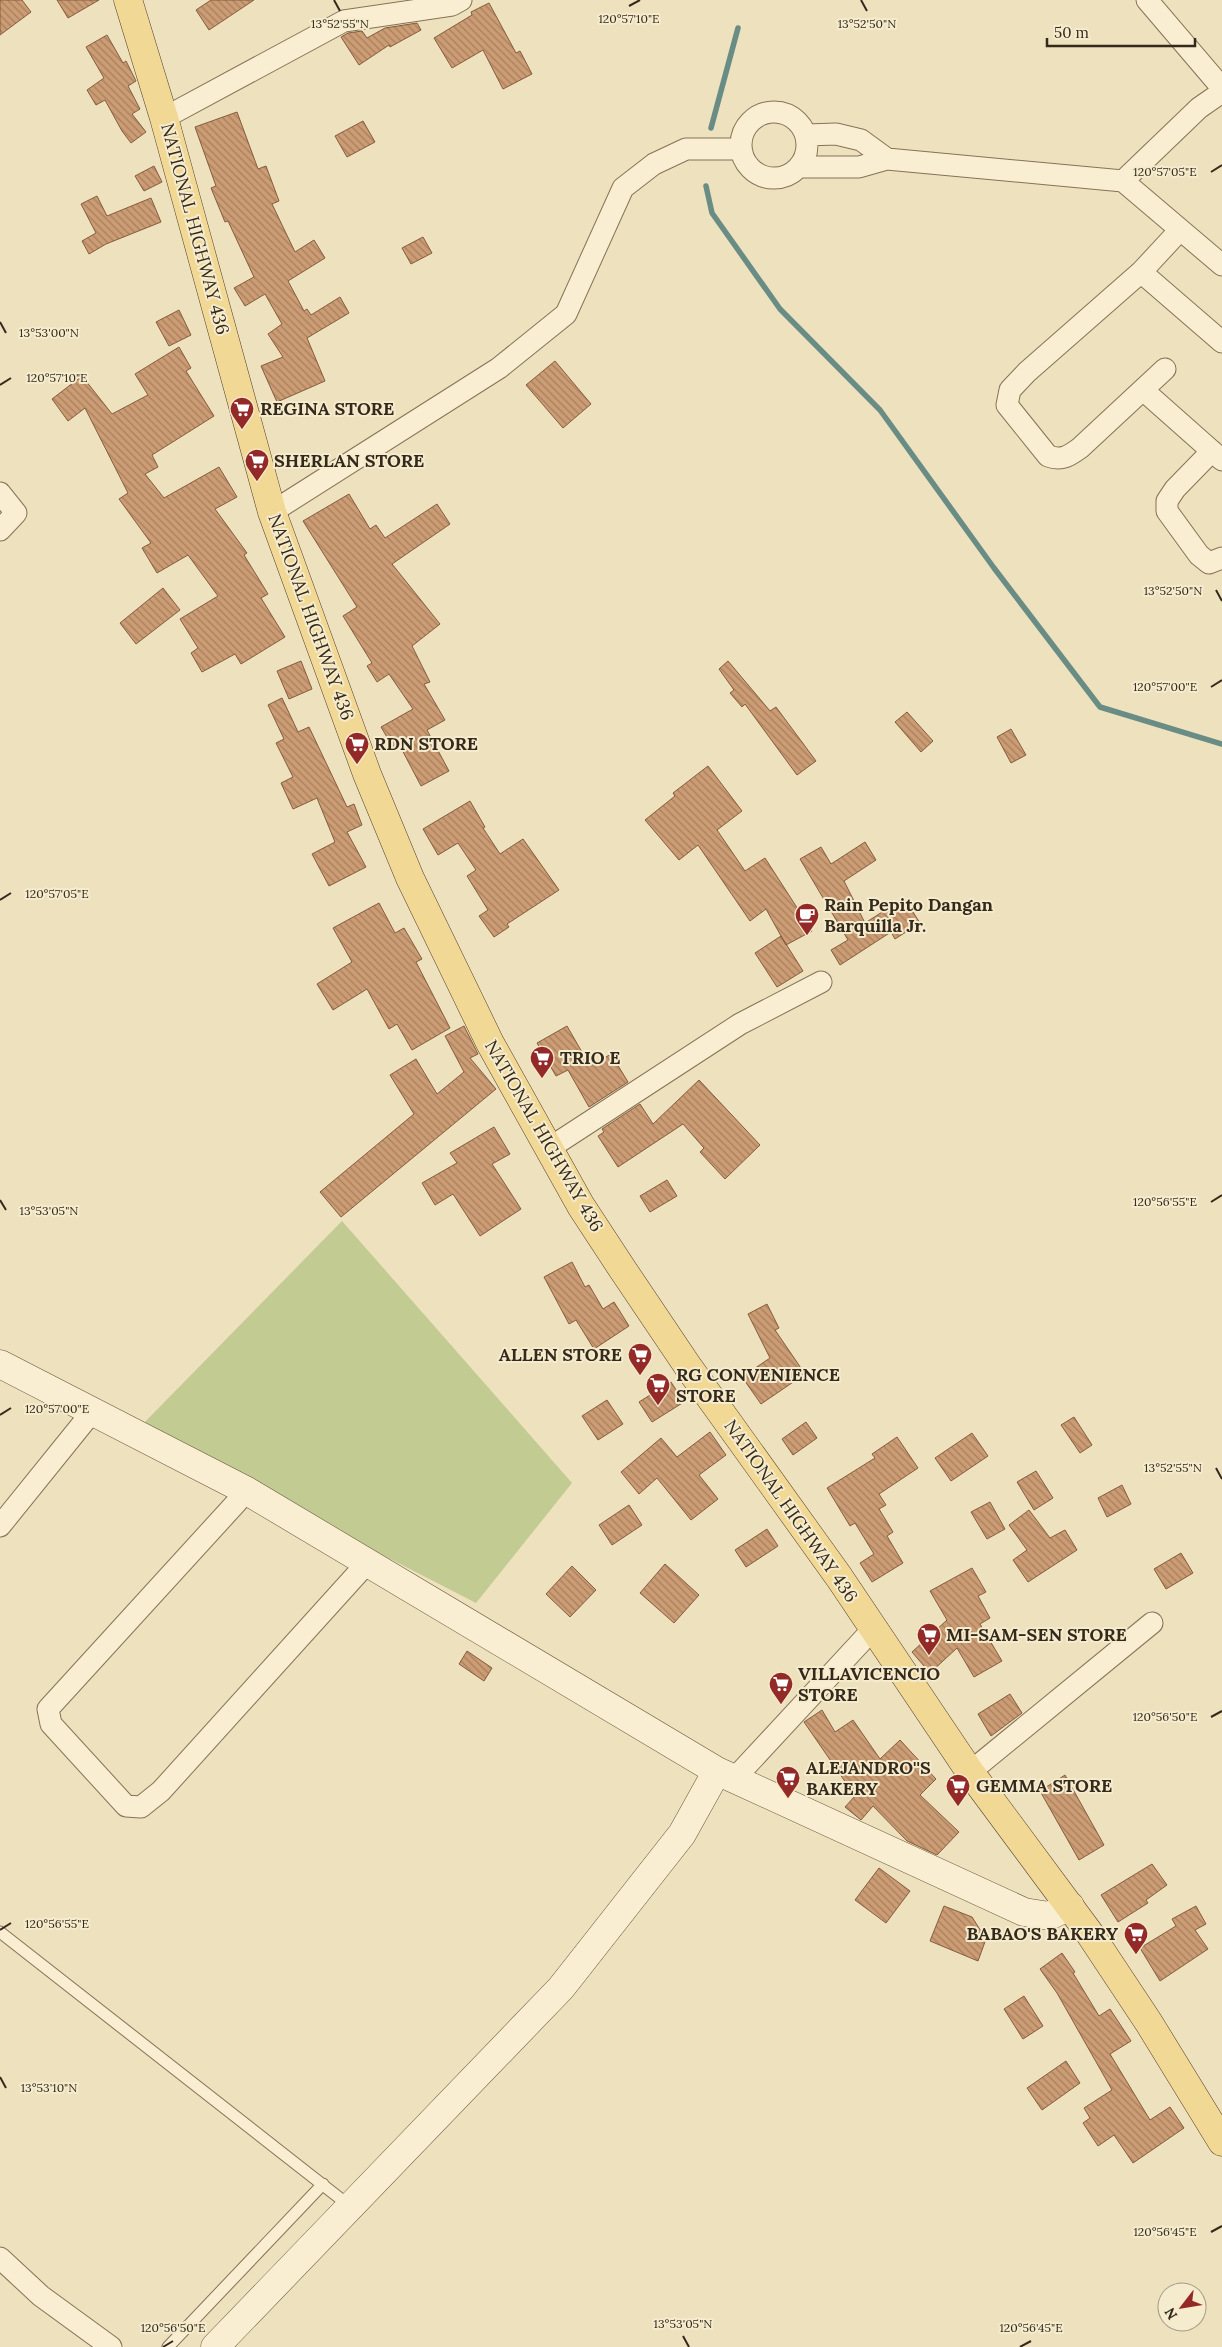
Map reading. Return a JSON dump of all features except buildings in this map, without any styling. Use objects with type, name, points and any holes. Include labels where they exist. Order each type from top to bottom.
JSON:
[{"type":"main road","name":"NATIONAL HIGHWAY 436","points":[[128,0],[164,118],[272,512],[367,774],[410,878],[490,1043],[586,1214],[678,1352],[833,1569],[970,1772],[1070,1906],[1149,2023],[1222,2142]]},
{"type":"street","points":[[164,118],[344,21],[452,5],[461,0]]},
{"type":"street","points":[[1147,0],[1222,88]]},
{"type":"street","points":[[1123,180],[1199,108],[1222,92]]},
{"type":"street","points":[[772,111],[783,113],[801,125],[806,135],[808,147],[799,167],[791,174],[781,178],[759,175],[750,169],[743,160],[740,149],[744,128],[752,119],[761,114],[772,111]]},
{"type":"street","points":[[806,135],[836,134],[861,140],[887,159]]},
{"type":"street","points":[[272,512],[499,368],[566,314],[624,188],[654,164],[686,149],[740,149]]},
{"type":"street","points":[[799,167],[859,167],[887,159],[1123,180],[1222,265]]},
{"type":"street","points":[[1164,369],[1067,458],[1056,459],[1048,456],[1007,405],[1010,390],[1027,372],[1142,272],[1180,230]]},
{"type":"street","points":[[1142,272],[1222,342]]},
{"type":"street","points":[[1142,390],[1217,455],[1175,488],[1167,501],[1168,511],[1198,555],[1209,563],[1222,558]]},
{"type":"street","points":[[0,493],[16,512],[0,530]]},
{"type":"street","points":[[548,1149],[740,1024],[821,982]]},
{"type":"street","points":[[0,1364],[247,1492],[726,1775],[913,1863],[1024,1912],[1049,1916],[1070,1906]]},
{"type":"street","points":[[0,1526],[92,1412]]},
{"type":"street","points":[[247,1492],[48,1709],[51,1724],[126,1806],[140,1808],[160,1791],[368,1562]]},
{"type":"street","points":[[970,1772],[1152,1623]]},
{"type":"street","points":[[216,2347],[561,1988],[726,1775],[873,1629]]},
{"type":"street","points":[[0,2258],[41,2296],[111,2347]]},
{"type":"lane","points":[[0,1932],[351,2207]]},
{"type":"lane","points":[[168,2347],[322,2184]]},
{"type":"green space","points":[[342,1221],[572,1483],[476,1603],[138,1429]]},
{"type":"waterway","points":[[711,128],[738,28]]},
{"type":"waterway","points":[[706,186],[712,213],[780,309],[880,410],[994,568],[1100,707],[1222,744]]},
{"type":"place","name":"REGINA STORE","points":[[242,430]]},
{"type":"place","name":"SHERLAN STORE","points":[[257,482]]},
{"type":"place","name":"RDN STORE","points":[[357,765]]},
{"type":"place","name":"Rain Pepito Dangan Barquilla Jr.","points":[[807,936]]},
{"type":"place","name":"TRIO E","points":[[542,1079]]},
{"type":"place","name":"ALLEN STORE","points":[[640,1376]]},
{"type":"place","name":"RG CONVENIENCE STORE","points":[[658,1406]]},
{"type":"place","name":"MI-SAM-SEN STORE","points":[[929,1656]]},
{"type":"place","name":"VILLAVICENCIO STORE","points":[[781,1705]]},
{"type":"place","name":"ALEJANDRO''S BAKERY","points":[[788,1799]]},
{"type":"place","name":"GEMMA STORE","points":[[958,1807]]},
{"type":"place","name":"BABAO'S BAKERY","points":[[1136,1955]]}]
